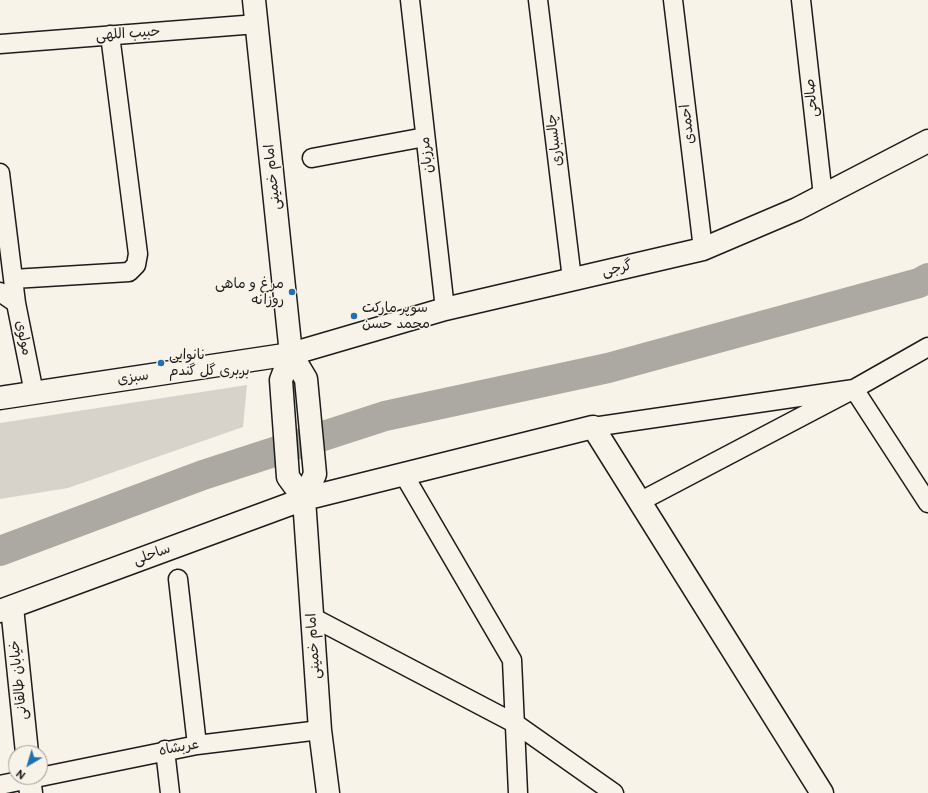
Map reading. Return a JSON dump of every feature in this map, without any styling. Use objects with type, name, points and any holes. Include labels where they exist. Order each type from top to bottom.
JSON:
[{"type":"main road","name":"امام خمینی","points":[[254,0],[291,354]]},
{"type":"main road","name":"گرجی","points":[[291,354],[445,309],[703,249],[797,209],[928,141]]},
{"type":"main road","points":[[291,354],[306,379],[315,474],[304,499]]},
{"type":"main road","points":[[291,354],[281,380],[288,477],[304,499]]},
{"type":"main road","name":"سبزی","points":[[0,398],[291,354]]},
{"type":"main road","points":[[593,427],[822,793]]},
{"type":"main road","name":"ساحلی","points":[[6,609],[304,499],[593,427]]},
{"type":"main road","name":"امام خمینی","points":[[304,499],[320,730],[328,793]]},
{"type":"main road","name":"خیابان طالقانی","points":[[6,609],[26,745]]},
{"type":"street","name":"مرزبان","points":[[410,0],[445,309]]},
{"type":"street","name":"چالسباری","points":[[538,0],[572,280]]},
{"type":"street","name":"احمدی","points":[[673,0],[703,249]]},
{"type":"street","name":"صالحی","points":[[801,0],[823,196]]},
{"type":"street","name":"حبیب اللهی","points":[[0,44],[257,24]]},
{"type":"street","points":[[13,279],[129,272],[136,265],[138,254],[110,35]]},
{"type":"street","points":[[312,158],[425,137]]},
{"type":"street","points":[[0,174],[16,303]]},
{"type":"street","name":"مولوی","points":[[0,292],[16,303],[34,393]]},
{"type":"street","points":[[640,501],[854,389],[928,346]]},
{"type":"street","points":[[593,427],[854,389]]},
{"type":"street","points":[[854,389],[928,503]]},
{"type":"street","points":[[404,475],[512,660],[518,793]]},
{"type":"street","points":[[178,580],[197,745]]},
{"type":"street","points":[[312,617],[516,724],[614,793]]},
{"type":"street","name":"عربشاه","points":[[48,778],[166,750],[320,730]]},
{"type":"street","points":[[166,750],[170,793]]},
{"type":"shaded area","points":[[247,385],[243,427],[68,488],[0,499],[0,423]]},
{"type":"waterway","points":[[0,551],[203,475],[385,416],[608,368],[919,283],[928,278]]},
{"type":"place","name":"مرغ و ماهی روزانه","points":[[292,292]]},
{"type":"place","name":"سوپر مارکت محمد حسن","points":[[354,316]]},
{"type":"place","name":"نانوایی بربری گل گندم","points":[[161,363]]}]
